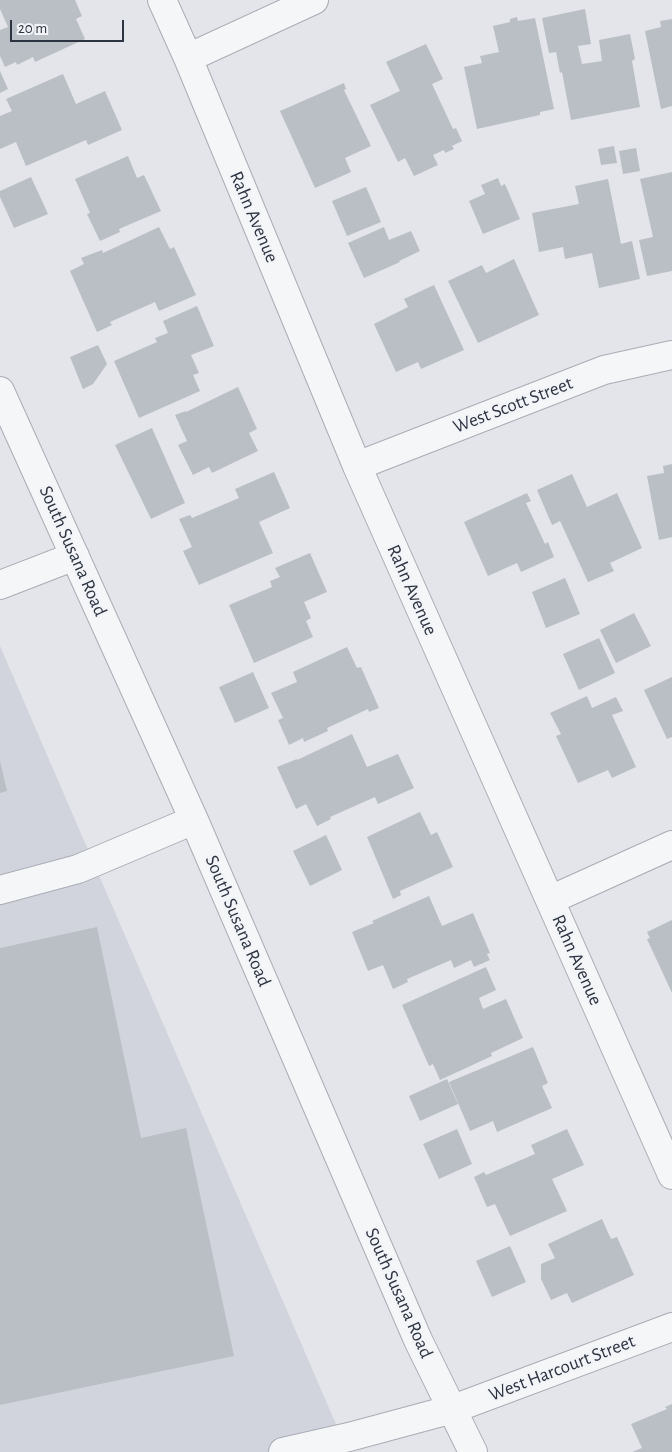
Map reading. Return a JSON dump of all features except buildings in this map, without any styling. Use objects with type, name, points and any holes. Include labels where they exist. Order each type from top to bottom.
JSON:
[{"type":"street","name":"Rahn Avenue","points":[[162,0],[188,58],[357,466],[672,1176]]},
{"type":"street","points":[[188,58],[314,0]]},
{"type":"street","name":"West Scott Street","points":[[357,466],[604,370],[672,355]]},
{"type":"street","name":"South Susana Road","points":[[0,391],[194,820],[418,1340],[473,1452]]},
{"type":"street","points":[[0,585],[75,556]]},
{"type":"street","points":[[0,890],[78,869],[194,820]]},
{"type":"street","points":[[550,900],[672,845]]},
{"type":"street","name":"West Harcourt Street","points":[[282,1452],[453,1410],[672,1327]]},
{"type":"shaded area","points":[[0,646],[348,1452],[0,1452]]}]
